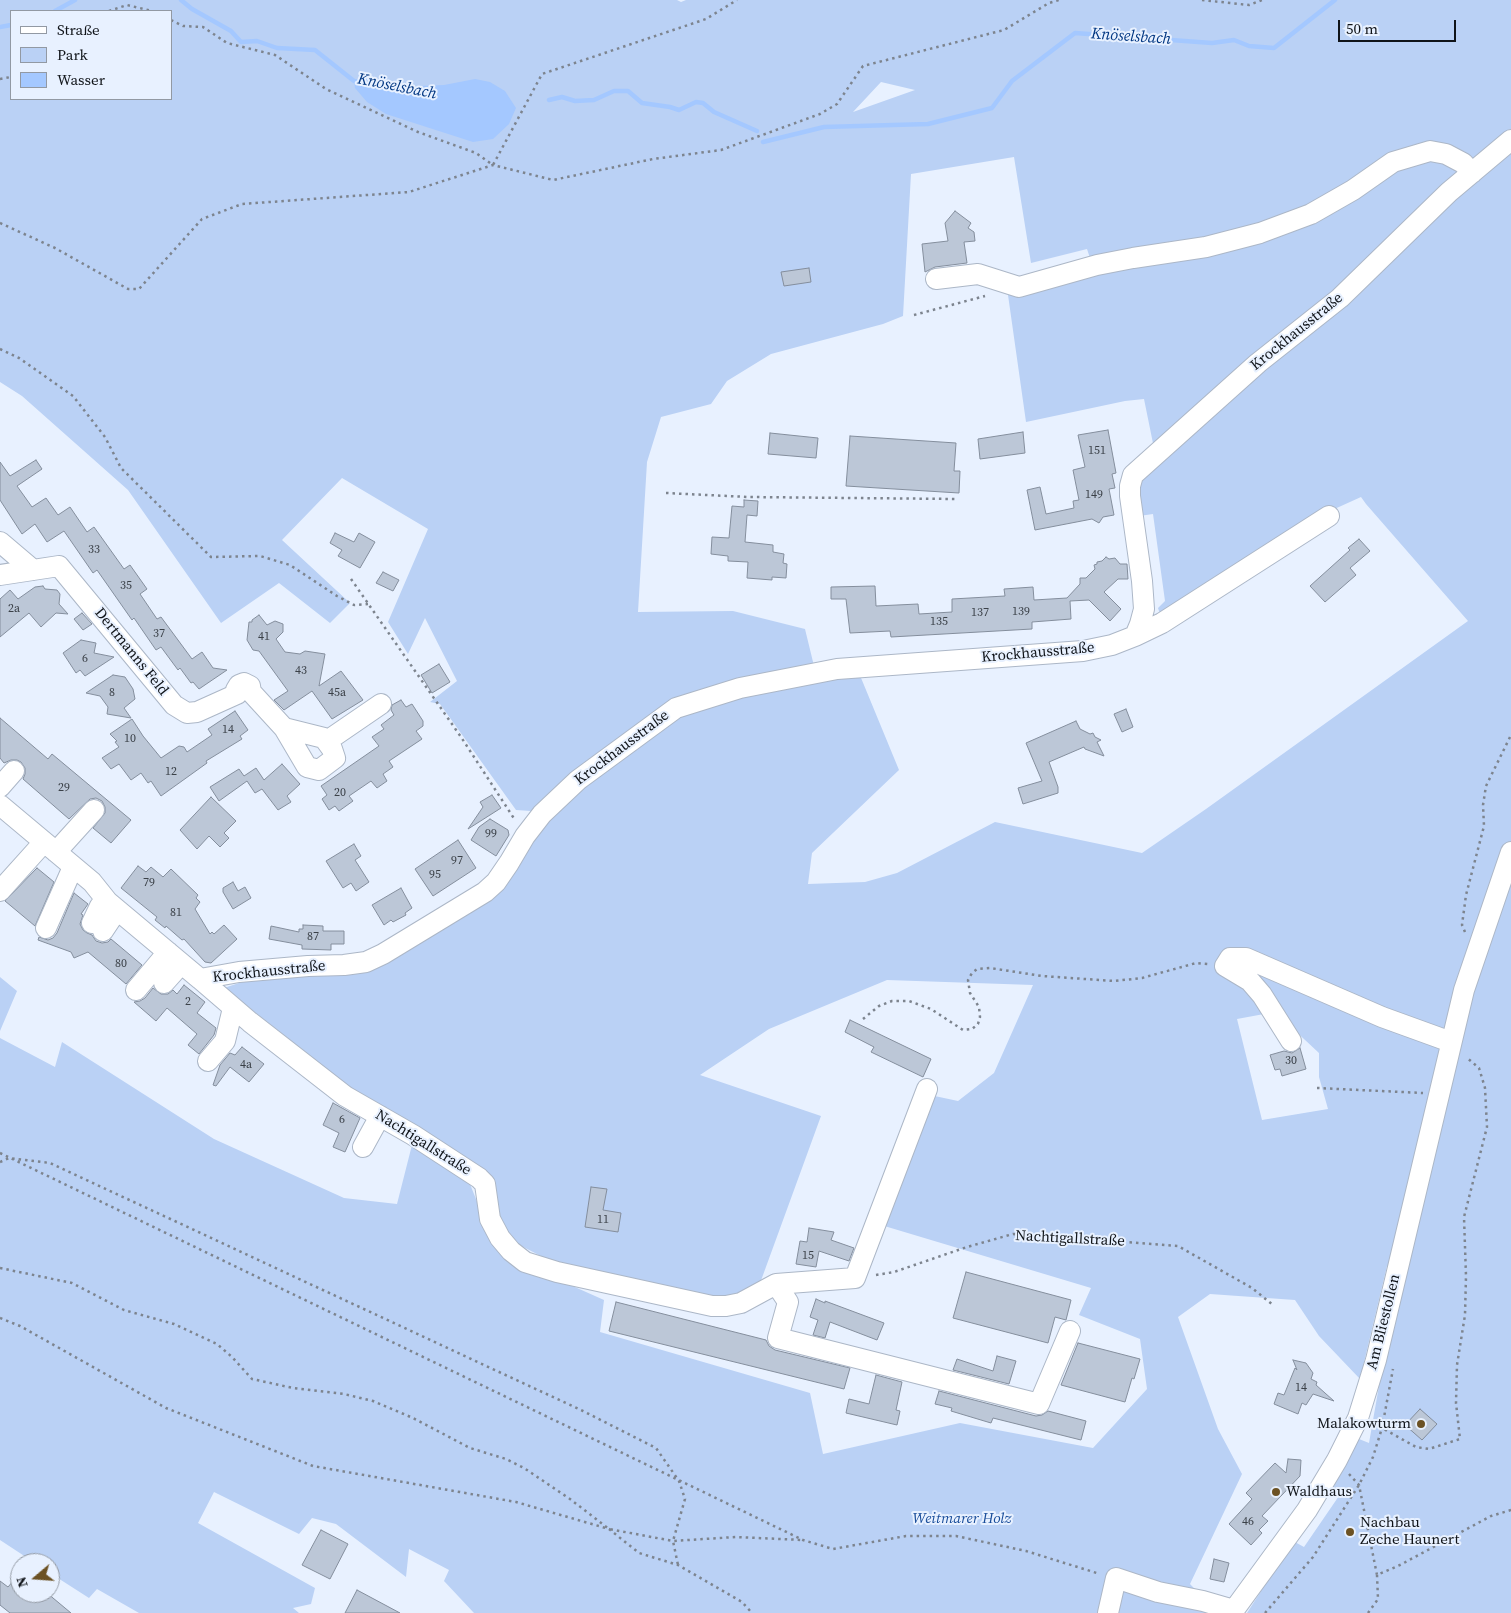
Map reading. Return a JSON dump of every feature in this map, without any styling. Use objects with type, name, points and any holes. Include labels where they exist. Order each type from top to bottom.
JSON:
[{"type":"street","name":"Krockhausstraße","points":[[0,805],[92,882],[113,906],[200,979],[239,972],[366,962],[383,954],[485,892],[500,876],[525,836],[542,814],[578,780],[676,708],[740,688],[837,668],[1083,651],[1112,645],[1135,636],[1144,609],[1130,496],[1130,486],[1134,475],[1258,362],[1340,298],[1395,244],[1511,140]]},
{"type":"street","points":[[936,279],[978,274],[1019,286],[1097,265],[1206,247],[1260,233],[1304,217],[1353,190],[1393,162],[1430,152],[1446,154],[1463,163],[1472,173]]},
{"type":"street","points":[[1135,636],[1170,618],[1329,516]]},
{"type":"street","points":[[0,542],[32,570]]},
{"type":"street","name":"Dertmanns Feld","points":[[0,575],[59,566],[174,705],[186,713],[197,712],[244,693],[284,728],[307,767],[319,770],[335,758],[327,742]]},
{"type":"street","points":[[284,728],[324,738],[327,742],[381,704]]},
{"type":"street","points":[[0,787],[14,771]]},
{"type":"street","points":[[0,891],[55,851],[94,810]]},
{"type":"street","points":[[17,858],[55,851]]},
{"type":"street","points":[[55,851],[56,884]]},
{"type":"street","points":[[46,928],[55,851]]},
{"type":"street","name":"Am Bliestollen","points":[[1116,1578],[1158,1592],[1203,1601],[1234,1610],[1307,1510],[1337,1460],[1358,1418],[1376,1360],[1464,990],[1511,852]]},
{"type":"street","points":[[98,927],[100,906],[113,906]]},
{"type":"street","points":[[164,983],[175,958]]},
{"type":"street","points":[[136,990],[175,958]]},
{"type":"street","points":[[1291,1041],[1250,981],[1225,966],[1230,958],[1246,958],[1382,1017],[1451,1042]]},
{"type":"street","name":"Nachtigallstraße","points":[[200,979],[238,1012],[345,1096],[413,1135],[479,1178],[485,1184],[490,1219],[500,1238],[511,1251],[525,1262],[557,1272],[712,1306],[741,1303],[776,1284],[855,1278]]},
{"type":"street","points":[[231,1053],[238,1012]]},
{"type":"street","points":[[208,1061],[225,1041],[238,1012]]},
{"type":"street","points":[[855,1278],[927,1089]]},
{"type":"street","points":[[363,1147],[380,1116]]},
{"type":"street","points":[[776,1284],[788,1302],[778,1338],[1039,1404],[1070,1331]]},
{"type":"street","points":[[1108,1613],[1116,1578]]},
{"type":"path","points":[[0,223],[55,248],[128,289],[140,289],[202,219],[242,204],[409,192],[493,165],[542,74],[706,19],[737,0]]},
{"type":"path","points":[[172,20],[183,26],[203,27],[227,44],[275,55],[334,93],[418,132],[476,153],[493,165],[553,180],[653,159],[721,150],[820,114],[837,104],[864,66],[1004,30],[1049,3],[1059,0]]},
{"type":"path","points":[[1202,0],[1249,6],[1262,0]]},
{"type":"path","points":[[112,10],[127,5],[148,10]]},
{"type":"path","points":[[914,315],[990,294]]},
{"type":"path","points":[[0,349],[19,358],[73,396],[105,437],[121,468],[211,557],[260,556],[290,564],[354,605],[368,604]]},
{"type":"path","points":[[666,493],[748,497],[957,499]]},
{"type":"path","points":[[351,579],[461,738],[525,836]]},
{"type":"path","points":[[1479,944],[1466,934],[1462,925],[1466,895],[1484,826],[1483,805],[1486,786],[1511,735]]},
{"type":"path","points":[[863,1020],[879,1006],[892,1000],[909,1001],[931,1009],[963,1030],[972,1030],[978,1024],[980,1017],[978,1007],[970,993],[968,980],[977,969],[990,968],[1042,976],[1114,981],[1142,978],[1196,963],[1225,966]]},
{"type":"path","points":[[1358,1418],[1382,1428],[1416,1447],[1429,1449],[1460,1439],[1456,1403],[1457,1365],[1465,1315],[1464,1218],[1487,1127],[1485,1088],[1479,1068],[1451,1042]]},
{"type":"path","points":[[1317,1088],[1438,1094]]},
{"type":"path","points":[[0,1153],[803,1540],[833,1549],[906,1536],[956,1536],[1026,1551],[1116,1578]]},
{"type":"path","points":[[0,1162],[9,1158],[50,1163],[583,1411],[656,1448],[679,1481],[685,1499],[673,1541],[678,1565]]},
{"type":"path","name":"Nachtigallstraße","points":[[855,1278],[894,1272],[967,1247],[1013,1234],[1178,1246],[1252,1288],[1273,1305]]},
{"type":"path","points":[[0,1268],[72,1283],[124,1310],[174,1324],[217,1344],[252,1379],[279,1386],[344,1394],[373,1401],[413,1418],[470,1448],[506,1459],[524,1468],[570,1499],[639,1552],[678,1565],[742,1602],[752,1613]]},
{"type":"path","points":[[0,1318],[20,1326],[166,1408],[313,1466],[516,1502],[610,1529],[673,1541],[736,1537],[803,1540]]},
{"type":"path","points":[[1337,1460],[1359,1485],[1377,1575],[1378,1599],[1368,1613]]},
{"type":"path","points":[[1377,1575],[1491,1516],[1511,1510]]},
{"type":"green space","name":"Weitmarer Holz","points":[[0,0],[677,0],[681,2],[686,0],[1511,0],[1511,1613],[1247,1613],[1293,1541],[1304,1547],[1341,1493],[1332,1486],[1359,1439],[1369,1443],[1383,1363],[1403,1271],[1387,1266],[1360,1379],[1319,1336],[1295,1300],[1210,1294],[1178,1317],[1218,1429],[1242,1474],[1190,1584],[1218,1613],[474,1613],[444,1581],[449,1570],[409,1549],[406,1577],[336,1524],[312,1518],[299,1534],[214,1492],[198,1523],[315,1588],[311,1604],[293,1608],[299,1613],[139,1613],[97,1589],[89,1598],[60,1579],[60,1553],[20,1553],[0,1540],[0,1038],[55,1067],[62,1042],[214,1139],[344,1198],[397,1204],[413,1141],[468,1179],[495,1247],[523,1264],[604,1300],[600,1332],[810,1393],[823,1454],[960,1423],[1093,1448],[1147,1389],[1140,1339],[1079,1315],[1091,1288],[881,1225],[918,1122],[930,1095],[958,1101],[994,1073],[1033,985],[887,980],[769,1029],[700,1075],[821,1116],[759,1286],[718,1302],[562,1267],[506,1238],[486,1176],[373,1105],[224,988],[254,978],[285,974],[363,970],[468,912],[507,879],[533,835],[583,785],[687,713],[764,689],[859,673],[899,770],[812,853],[808,884],[865,882],[897,873],[995,822],[1142,853],[1468,621],[1361,497],[1319,516],[1168,616],[1162,616],[1158,608],[1165,601],[1153,514],[1139,516],[1135,488],[1157,463],[1144,399],[1125,401],[1026,422],[1008,295],[1063,281],[1099,269],[1202,254],[1267,235],[1316,215],[1343,200],[1377,176],[1412,158],[1431,155],[1446,158],[1458,167],[1462,175],[1459,179],[1477,159],[1430,149],[1391,159],[1310,212],[1260,230],[1206,244],[1137,253],[1092,264],[1087,249],[1031,263],[1014,157],[911,174],[903,316],[883,324],[771,354],[727,381],[711,404],[661,417],[647,462],[638,612],[733,611],[805,629],[814,666],[765,673],[672,702],[577,770],[531,811],[516,810],[440,704],[430,702],[457,681],[425,618],[408,654],[388,622],[428,529],[342,478],[282,540],[350,603],[330,623],[279,583],[221,623],[128,490],[22,396],[0,382]],"holes":[[[881,82],[915,90],[853,112]],[[1275,1012],[1319,1053],[1319,1077],[1328,1109],[1262,1120],[1237,1019]]]},
{"type":"green space","points":[[0,977],[17,991],[0,1031]]},
{"type":"water","points":[[363,76],[385,84],[418,86],[444,85],[475,79],[490,82],[505,91],[516,108],[509,124],[493,139],[473,142],[386,114],[367,102],[355,88],[354,81]]},
{"type":"building","points":[[955,211],[971,223],[968,228],[974,232],[975,241],[964,242],[967,263],[935,267],[925,272],[922,244],[948,241],[945,223]]},
{"type":"building","points":[[809,268],[811,282],[784,286],[781,272]]},
{"type":"building","points":[[1108,430],[1116,473],[1112,474],[1115,488],[1109,489],[1114,515],[1103,517],[1099,523],[1092,519],[1035,530],[1027,490],[1040,487],[1046,514],[1074,508],[1073,501],[1079,500],[1073,470],[1085,467],[1078,435]]},
{"type":"building","points":[[1023,432],[1025,453],[980,459],[978,439]]},
{"type":"building","points":[[770,433],[818,438],[816,458],[768,454]]},
{"type":"building","points":[[850,436],[956,443],[954,471],[960,471],[959,493],[846,486]]},
{"type":"building","points":[[36,460],[42,469],[17,486],[32,507],[46,498],[58,515],[70,507],[87,532],[94,527],[124,569],[130,565],[147,589],[140,594],[157,619],[161,617],[192,659],[202,652],[213,668],[227,670],[199,689],[193,682],[191,683],[180,668],[178,670],[161,647],[156,650],[134,618],[132,620],[97,570],[93,573],[64,531],[47,542],[35,524],[22,534],[0,500],[0,462],[10,476]]},
{"type":"building","points":[[744,500],[758,501],[757,516],[747,515],[745,542],[773,545],[773,552],[784,554],[783,563],[787,564],[786,578],[772,577],[772,580],[747,578],[748,562],[728,561],[728,556],[711,554],[712,537],[729,538],[732,506],[744,507]]},
{"type":"building","points":[[335,533],[354,542],[359,533],[375,542],[360,568],[338,556],[342,550],[330,543]]},
{"type":"building","points":[[1359,539],[1370,551],[1350,568],[1356,575],[1325,602],[1310,586],[1350,550],[1348,548]]},
{"type":"building","points":[[1106,557],[1109,559],[1115,558],[1120,564],[1127,564],[1128,579],[1118,579],[1104,592],[1121,609],[1110,621],[1089,600],[1070,601],[1071,619],[1032,622],[1032,629],[891,637],[890,631],[850,633],[846,599],[831,599],[831,587],[875,586],[876,606],[918,604],[919,614],[952,612],[952,599],[1005,596],[1004,589],[1033,587],[1034,600],[1067,598],[1080,584],[1080,578],[1086,578],[1095,569],[1094,565]]},
{"type":"building","points":[[383,572],[399,580],[393,591],[376,583]]},
{"type":"building","points":[[43,586],[45,589],[57,590],[60,594],[59,604],[68,614],[56,613],[41,627],[29,613],[0,637],[0,599],[10,590],[18,599],[35,587]]},
{"type":"building","points":[[82,613],[92,624],[83,630],[74,619]]},
{"type":"building","points":[[259,615],[267,625],[275,621],[283,624],[283,632],[276,639],[285,652],[300,654],[305,651],[325,654],[319,686],[341,671],[363,700],[332,719],[312,691],[284,710],[274,700],[288,691],[259,651],[253,650],[247,640],[249,622],[252,622]]},
{"type":"building","points":[[81,640],[96,643],[94,653],[114,657],[85,676],[80,670],[76,673],[63,653]]},
{"type":"building","points":[[439,664],[450,682],[432,693],[421,675]]},
{"type":"building","points":[[113,675],[125,677],[133,689],[135,699],[124,708],[131,718],[107,714],[108,707],[100,696],[86,693]]},
{"type":"building","points":[[401,700],[406,707],[412,704],[423,721],[423,726],[416,731],[422,739],[389,761],[393,767],[383,774],[387,781],[377,788],[371,781],[349,796],[353,801],[339,811],[335,806],[329,810],[322,799],[327,795],[321,786],[379,746],[372,737],[384,729],[381,725],[394,715],[391,710],[392,705]]},
{"type":"building","points":[[1126,709],[1133,727],[1122,732],[1114,714]]},
{"type":"building","points":[[235,711],[248,730],[240,736],[242,739],[206,761],[207,763],[161,796],[151,781],[148,783],[141,773],[131,780],[119,764],[111,769],[102,758],[119,747],[115,742],[117,741],[110,734],[132,719],[161,758],[179,746],[184,747],[187,752],[212,735],[208,729]]},
{"type":"building","points":[[0,718],[48,759],[52,754],[131,820],[111,843],[93,828],[105,813],[102,801],[96,798],[90,799],[69,819],[23,779],[25,768],[21,762],[11,760],[4,763],[0,758]]},
{"type":"building","points":[[1076,721],[1080,729],[1090,734],[1093,733],[1095,737],[1101,740],[1097,742],[1104,756],[1084,747],[1049,762],[1058,787],[1058,793],[1023,804],[1018,788],[1042,781],[1026,743]]},
{"type":"building","points":[[282,764],[300,784],[287,796],[291,802],[278,810],[262,789],[255,793],[247,781],[219,801],[210,787],[239,769],[244,776],[256,768],[264,780]]},
{"type":"building","points":[[492,795],[501,808],[468,829],[483,807],[480,802]]},
{"type":"building","points":[[211,797],[236,821],[224,833],[229,838],[220,847],[209,836],[197,849],[180,830]]},
{"type":"building","points":[[490,819],[508,830],[509,835],[496,856],[471,840],[479,827]]},
{"type":"building","points":[[458,840],[476,868],[433,896],[415,869]]},
{"type":"building","points":[[354,844],[361,856],[355,860],[369,882],[356,891],[351,883],[343,888],[326,861]]},
{"type":"building","points":[[138,866],[146,872],[151,867],[163,877],[171,869],[198,895],[196,898],[200,902],[195,909],[210,934],[212,932],[214,934],[224,925],[237,939],[211,963],[205,962],[184,939],[182,940],[166,926],[165,928],[155,920],[157,917],[121,888]]},
{"type":"building","points":[[37,868],[54,882],[35,926],[5,901]]},
{"type":"building","points":[[233,882],[238,891],[245,887],[251,898],[233,909],[223,892],[223,888]]},
{"type":"building","points":[[401,888],[412,908],[405,913],[406,915],[393,922],[391,920],[384,925],[372,905]]},
{"type":"building","points":[[74,893],[88,904],[81,914],[83,915],[80,924],[83,930],[92,935],[96,941],[102,943],[108,942],[111,939],[142,965],[126,984],[88,952],[74,958],[71,952],[38,940],[39,937],[48,940],[57,933]]},
{"type":"building","points":[[303,925],[323,926],[323,931],[344,931],[344,944],[331,944],[331,950],[302,949],[302,945],[269,939],[271,926],[299,932],[299,929],[303,929]]},
{"type":"building","points":[[184,985],[205,1002],[197,1013],[216,1028],[214,1035],[199,1054],[188,1045],[197,1034],[167,1008],[156,1021],[134,1002],[145,998],[153,988],[161,994],[168,994],[173,990],[177,994]]},
{"type":"building","points":[[850,1020],[931,1059],[923,1077],[871,1052],[874,1047],[845,1032]]},
{"type":"building","points":[[242,1047],[264,1064],[249,1082],[230,1067],[216,1086],[213,1085],[220,1065],[230,1053],[235,1055]]},
{"type":"building","points":[[1300,1048],[1306,1069],[1282,1076],[1280,1069],[1275,1070],[1270,1055],[1284,1051],[1292,1053]]},
{"type":"building","points":[[333,1103],[360,1118],[345,1152],[333,1147],[339,1133],[323,1125]]},
{"type":"building","points":[[591,1187],[607,1189],[603,1210],[621,1213],[618,1232],[585,1227]]},
{"type":"building","points":[[809,1228],[834,1232],[831,1240],[854,1248],[849,1261],[819,1251],[816,1267],[796,1264],[800,1241],[807,1242]]},
{"type":"building","points":[[966,1272],[1071,1300],[1066,1320],[1055,1317],[1048,1343],[953,1318]]},
{"type":"building","points":[[816,1299],[884,1323],[877,1340],[830,1322],[825,1338],[813,1335],[818,1320],[810,1317]]},
{"type":"building","points":[[616,1302],[766,1340],[769,1346],[775,1350],[850,1368],[844,1389],[609,1331]]},
{"type":"building","points":[[1078,1343],[1140,1359],[1125,1402],[1061,1385]]},
{"type":"building","points":[[997,1356],[1016,1361],[1009,1384],[953,1370],[957,1359],[993,1371]]},
{"type":"building","points":[[1293,1360],[1306,1363],[1313,1373],[1311,1379],[1317,1382],[1316,1385],[1334,1401],[1313,1394],[1306,1405],[1302,1403],[1298,1414],[1274,1404],[1278,1393],[1284,1395],[1295,1368],[1297,1370]]},
{"type":"building","points":[[876,1375],[902,1382],[896,1410],[900,1411],[897,1425],[846,1413],[849,1399],[869,1404]]},
{"type":"building","points":[[939,1391],[1036,1416],[1048,1411],[1086,1421],[1081,1440],[993,1418],[991,1423],[951,1411],[952,1408],[935,1404]]},
{"type":"building","name":"Malakowturm","points":[[1420,1409],[1437,1424],[1422,1440],[1405,1425]]},
{"type":"building","points":[[1288,1459],[1301,1460],[1300,1476],[1262,1516],[1268,1521],[1259,1530],[1262,1533],[1251,1545],[1229,1524],[1252,1499],[1246,1493],[1275,1463],[1286,1473]]},
{"type":"building","points":[[321,1530],[348,1544],[330,1579],[302,1565]]},
{"type":"building","points":[[1214,1559],[1229,1563],[1224,1582],[1210,1579]]},
{"type":"building","points":[[0,1581],[8,1587],[10,1585],[10,1603],[59,1603],[71,1613],[10,1613],[0,1605]]},
{"type":"building","points":[[357,1590],[400,1613],[345,1613]]},
{"type":"waterway","name":"Knöselsbach","points":[[57,10],[75,0]]},
{"type":"waterway","name":"Knöselsbach","points":[[181,0],[192,9],[231,31],[241,42],[257,41],[277,48],[315,50],[354,81],[359,82]]},
{"type":"waterway","name":"Knöselsbach","points":[[763,142],[824,127],[928,124],[992,108],[1012,81],[1075,33],[1212,43],[1234,40],[1249,46],[1274,48],[1335,0]]},
{"type":"waterway","name":"Knöselsbach","points":[[0,27],[10,25]]},
{"type":"waterway","name":"Knöselsbach","points":[[549,100],[562,97],[575,101],[594,100],[614,91],[628,91],[642,103],[679,110],[696,102],[703,103],[714,112],[757,131]]},
{"type":"place","name":"Malakowturm","points":[[1421,1424]]},
{"type":"place","name":"Waldhaus","points":[[1276,1492]]},
{"type":"place","name":"Nachbau Zeche Haunert","points":[[1350,1532]]}]
